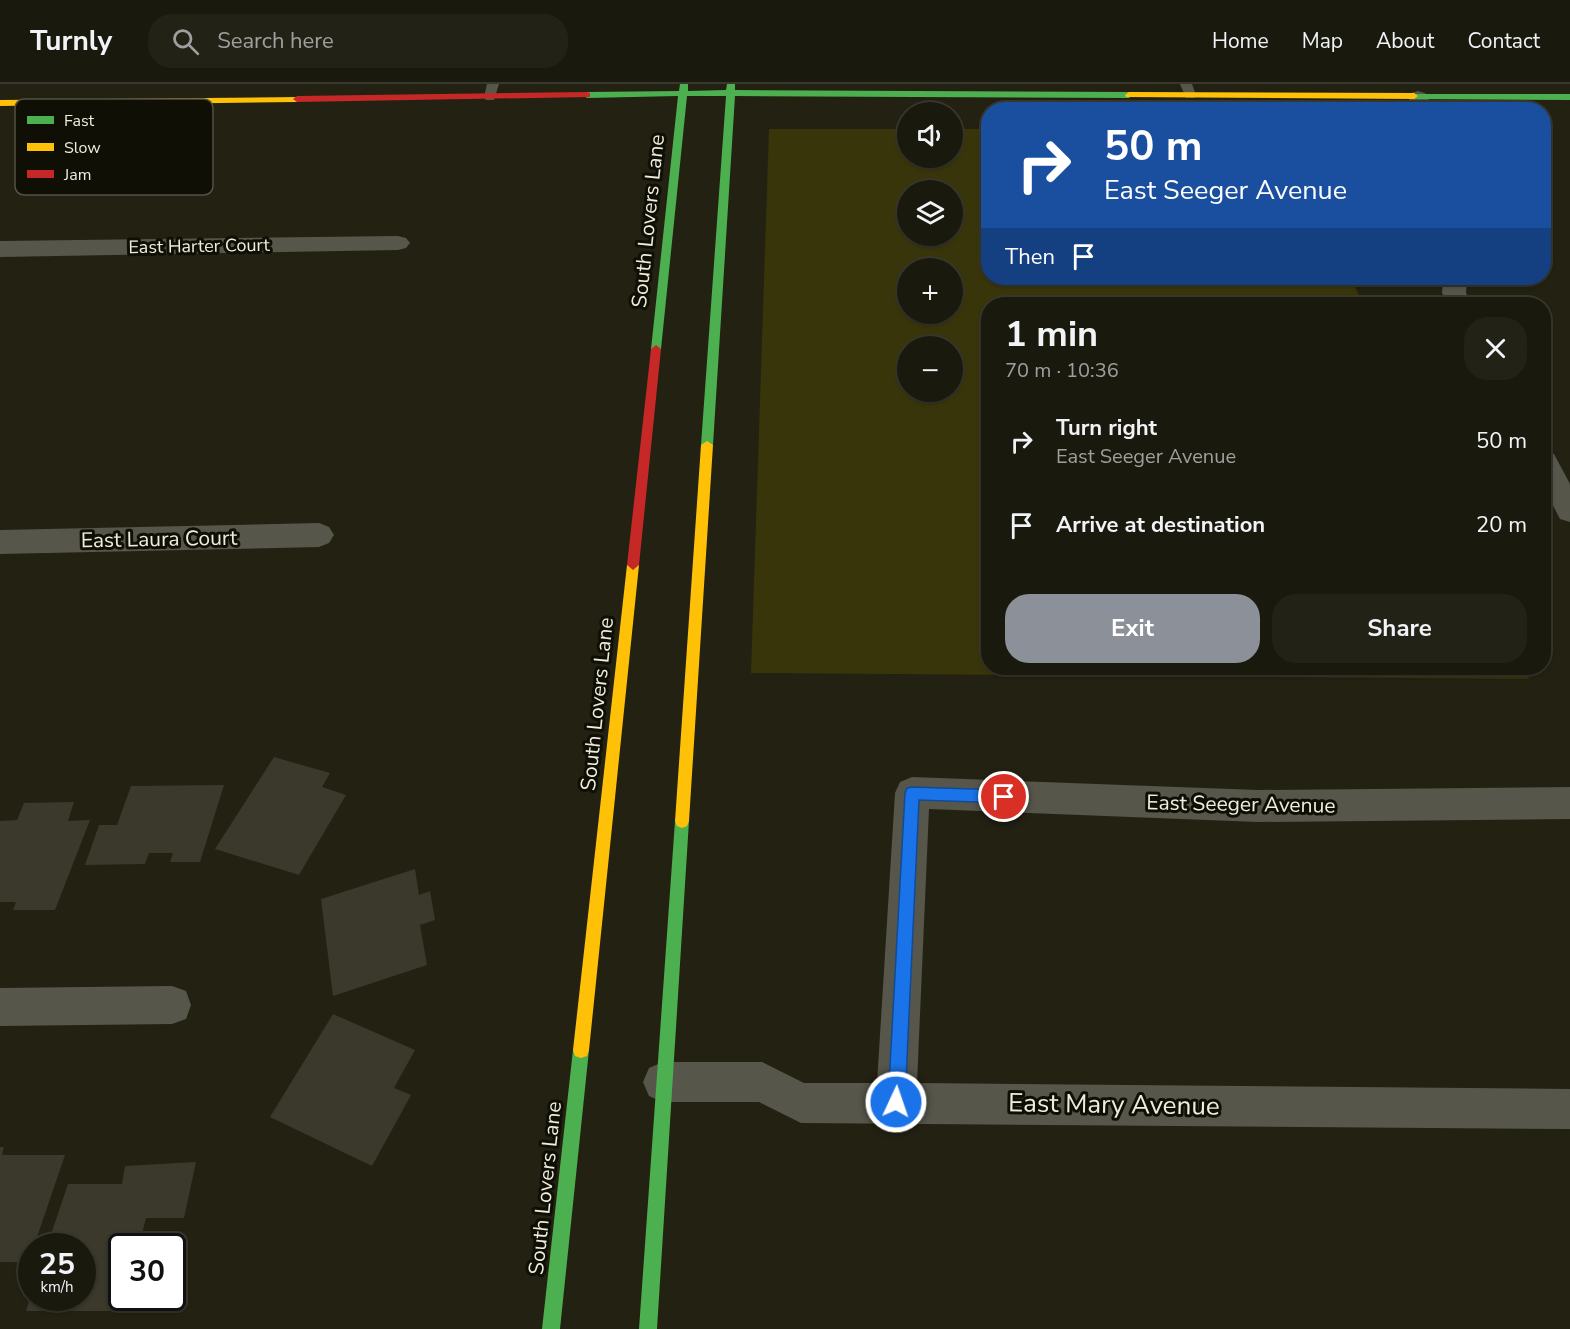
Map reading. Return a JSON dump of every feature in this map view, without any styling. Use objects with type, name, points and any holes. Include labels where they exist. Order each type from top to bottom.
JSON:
[{"type":"main road","points":[[648,1329],[731,88]]},
{"type":"main road","name":"South Lovers Lane","points":[[552,1329],[683,89]]},
{"type":"main road","points":[[151,99],[491,90],[1188,89],[1404,102]]},
{"type":"main road","points":[[1446,102],[1570,97]]},
{"type":"main road","points":[[0,103],[15,103]]},
{"type":"street","name":"East Harter Court","points":[[0,249],[398,243]]},
{"type":"street","points":[[1551,474],[1570,511]]},
{"type":"street","name":"East Laura Court","points":[[0,542],[319,535]]},
{"type":"street","name":"East Seeger Avenue","points":[[896,1102],[912,793],[1258,806],[1570,803]]},
{"type":"street","points":[[0,1007],[172,1005]]},
{"type":"street","name":"East Mary Avenue","points":[[663,1082],[762,1082],[801,1103],[1570,1109]]},
{"type":"shaded area","points":[[769,129],[897,129],[897,168],[963,168],[963,129],[981,129],[981,285],[1354,285],[1360,297],[981,297],[981,675],[751,673]]},
{"type":"shaded area","points":[[1010,675],[1527,675],[1529,679]]},
{"type":"building","points":[[274,757],[330,773],[322,787],[346,795],[299,875],[215,849]]},
{"type":"building","points":[[224,785],[200,862],[170,862],[173,853],[149,853],[145,864],[85,865],[99,825],[117,825],[131,786]]},
{"type":"building","points":[[74,802],[68,821],[90,820],[55,910],[13,910],[16,902],[0,902],[0,821],[17,820],[24,803]]},
{"type":"building","points":[[415,869],[419,895],[430,891],[435,920],[420,925],[427,965],[333,996],[321,899]]},
{"type":"building","points":[[333,1014],[415,1050],[394,1088],[411,1095],[372,1166],[270,1117]]},
{"type":"building","points":[[0,1147],[4,1147],[2,1155],[65,1155],[38,1233],[18,1233],[18,1262],[0,1262]]},
{"type":"building","points":[[196,1162],[184,1218],[146,1218],[142,1233],[108,1233],[108,1311],[96,1311],[96,1233],[51,1233],[68,1184],[122,1184],[125,1166]]},
{"type":"traffic: fast","points":[[656,349],[684,84]]},
{"type":"traffic: fast","points":[[707,445],[731,84]]},
{"type":"traffic: fast","points":[[587,95],[730,93],[1129,95]]},
{"type":"traffic: fast","points":[[1414,96],[1570,97]]},
{"type":"traffic: fast","points":[[648,1329],[682,821]]},
{"type":"traffic: fast","points":[[551,1329],[581,1050]]},
{"type":"traffic: slow","points":[[1129,95],[1414,96]]},
{"type":"traffic: slow","points":[[213,100],[297,99]]},
{"type":"traffic: slow","points":[[0,103],[15,103]]},
{"type":"traffic: slow","points":[[682,821],[707,445]]},
{"type":"traffic: slow","points":[[581,1050],[633,565]]},
{"type":"traffic: jam","points":[[297,99],[587,95]]},
{"type":"traffic: jam","points":[[633,565],[656,349]]},
{"type":"route","points":[[896,1102],[912,793],[1004,797]]}]
